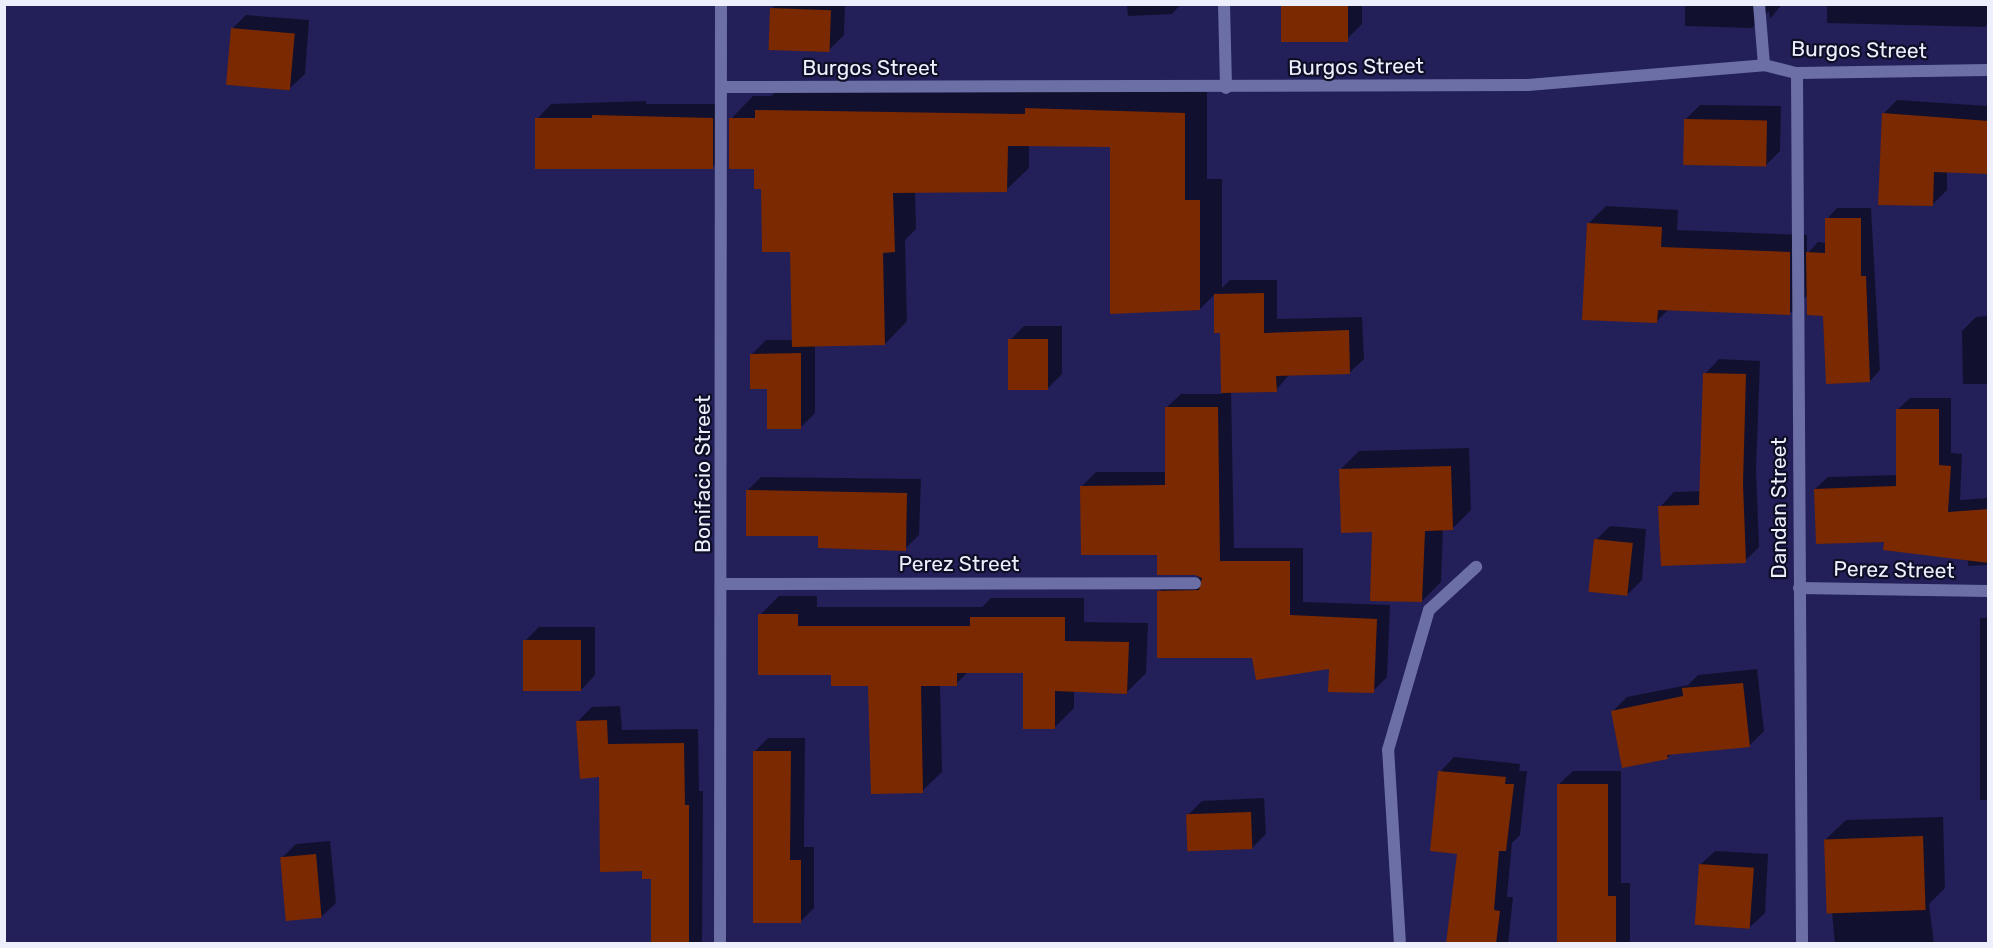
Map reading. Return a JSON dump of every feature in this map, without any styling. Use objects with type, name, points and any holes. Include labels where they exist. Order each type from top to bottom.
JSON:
[{"type":"street","name":"Bonifacio Street","points":[[720,944],[723,584],[721,4]]},
{"type":"street","points":[[1224,4],[1226,88]]},
{"type":"street","points":[[1758,4],[1764,65]]},
{"type":"street","name":"Burgos Street","points":[[722,87],[1226,88],[1528,85],[1764,65],[1797,73],[1989,70]]},
{"type":"street","name":"Dandan Street","points":[[1797,73],[1798,588],[1802,944]]},
{"type":"street","points":[[1400,944],[1388,750],[1429,610],[1476,567]]},
{"type":"street","name":"Perez Street","points":[[723,584],[1195,583]]},
{"type":"street","name":"Perez Street","points":[[1798,588],[1989,591]]},
{"type":"building","points":[[1281,4],[1348,4],[1348,42],[1281,42]]},
{"type":"building","points":[[770,8],[831,10],[829,52],[769,50]]},
{"type":"building","points":[[231,28],[295,34],[290,90],[226,85]]},
{"type":"building","points":[[1025,108],[1185,113],[1185,200],[1200,200],[1200,310],[1110,314],[1110,147],[1008,146],[1007,192],[893,193],[895,252],[883,253],[885,345],[792,347],[790,252],[762,252],[761,189],[754,189],[754,169],[729,169],[729,118],[755,118],[755,110],[1025,114]]},
{"type":"building","points":[[1882,113],[1989,121],[1989,174],[1934,172],[1933,206],[1878,205]]},
{"type":"building","points":[[592,115],[713,118],[713,169],[535,169],[535,118],[592,118]]},
{"type":"building","points":[[1684,119],[1767,120],[1766,166],[1683,165]]},
{"type":"building","points":[[1825,218],[1861,218],[1861,276],[1866,276],[1870,382],[1826,384],[1823,316],[1807,315],[1806,252],[1825,253]]},
{"type":"building","points":[[1587,223],[1662,227],[1661,247],[1790,252],[1790,315],[1658,310],[1657,323],[1582,320]]},
{"type":"building","points":[[1264,293],[1264,333],[1349,330],[1350,374],[1276,376],[1277,392],[1221,393],[1220,333],[1214,333],[1214,294]]},
{"type":"building","points":[[1008,339],[1048,339],[1048,390],[1008,390]]},
{"type":"building","points":[[801,353],[801,429],[767,429],[767,389],[750,389],[750,354]]},
{"type":"building","points":[[1703,373],[1746,374],[1743,484],[1746,563],[1661,566],[1658,506],[1699,505]]},
{"type":"building","points":[[1165,407],[1218,407],[1220,561],[1290,561],[1290,615],[1377,619],[1374,693],[1328,692],[1329,669],[1256,680],[1252,658],[1157,658],[1157,591],[1199,590],[1202,578],[1195,575],[1157,575],[1157,555],[1081,555],[1080,486],[1165,485]]},
{"type":"building","points":[[1896,409],[1939,409],[1939,465],[1951,466],[1948,512],[1989,509],[1989,563],[1883,550],[1884,542],[1816,544],[1814,489],[1896,486]]},
{"type":"building","points":[[1451,466],[1453,530],[1425,531],[1422,602],[1370,601],[1372,532],[1341,533],[1339,469]]},
{"type":"building","points":[[746,490],[907,493],[906,551],[818,548],[818,536],[746,536]]},
{"type":"building","points":[[1594,539],[1633,543],[1627,596],[1588,592]]},
{"type":"building","points":[[758,614],[798,614],[798,626],[970,626],[970,617],[1065,617],[1065,641],[1129,642],[1127,694],[1055,691],[1055,729],[1023,729],[1023,673],[957,673],[957,686],[921,686],[923,793],[871,794],[868,686],[831,686],[831,675],[758,675]]},
{"type":"building","points":[[523,640],[581,640],[581,691],[523,691]]},
{"type":"building","points":[[1743,683],[1750,747],[1667,755],[1668,759],[1622,768],[1611,711],[1683,696],[1682,688]]},
{"type":"building","points":[[607,720],[608,744],[684,743],[685,805],[689,805],[689,944],[651,944],[651,879],[642,879],[642,871],[600,872],[599,777],[580,779],[576,721]]},
{"type":"building","points":[[753,751],[791,751],[790,860],[801,860],[801,923],[753,923]]},
{"type":"building","points":[[1438,771],[1506,777],[1505,784],[1514,784],[1506,851],[1499,851],[1494,910],[1500,911],[1496,944],[1446,944],[1457,854],[1430,851]]},
{"type":"building","points":[[1557,784],[1608,784],[1608,896],[1616,896],[1616,944],[1557,944]]},
{"type":"building","points":[[1251,812],[1252,849],[1187,851],[1186,814]]},
{"type":"building","points":[[1923,836],[1926,910],[1827,913],[1824,839]]},
{"type":"building","points":[[316,854],[322,918],[286,921],[280,857]]},
{"type":"building","points":[[1699,864],[1754,868],[1750,929],[1695,925]]}]
